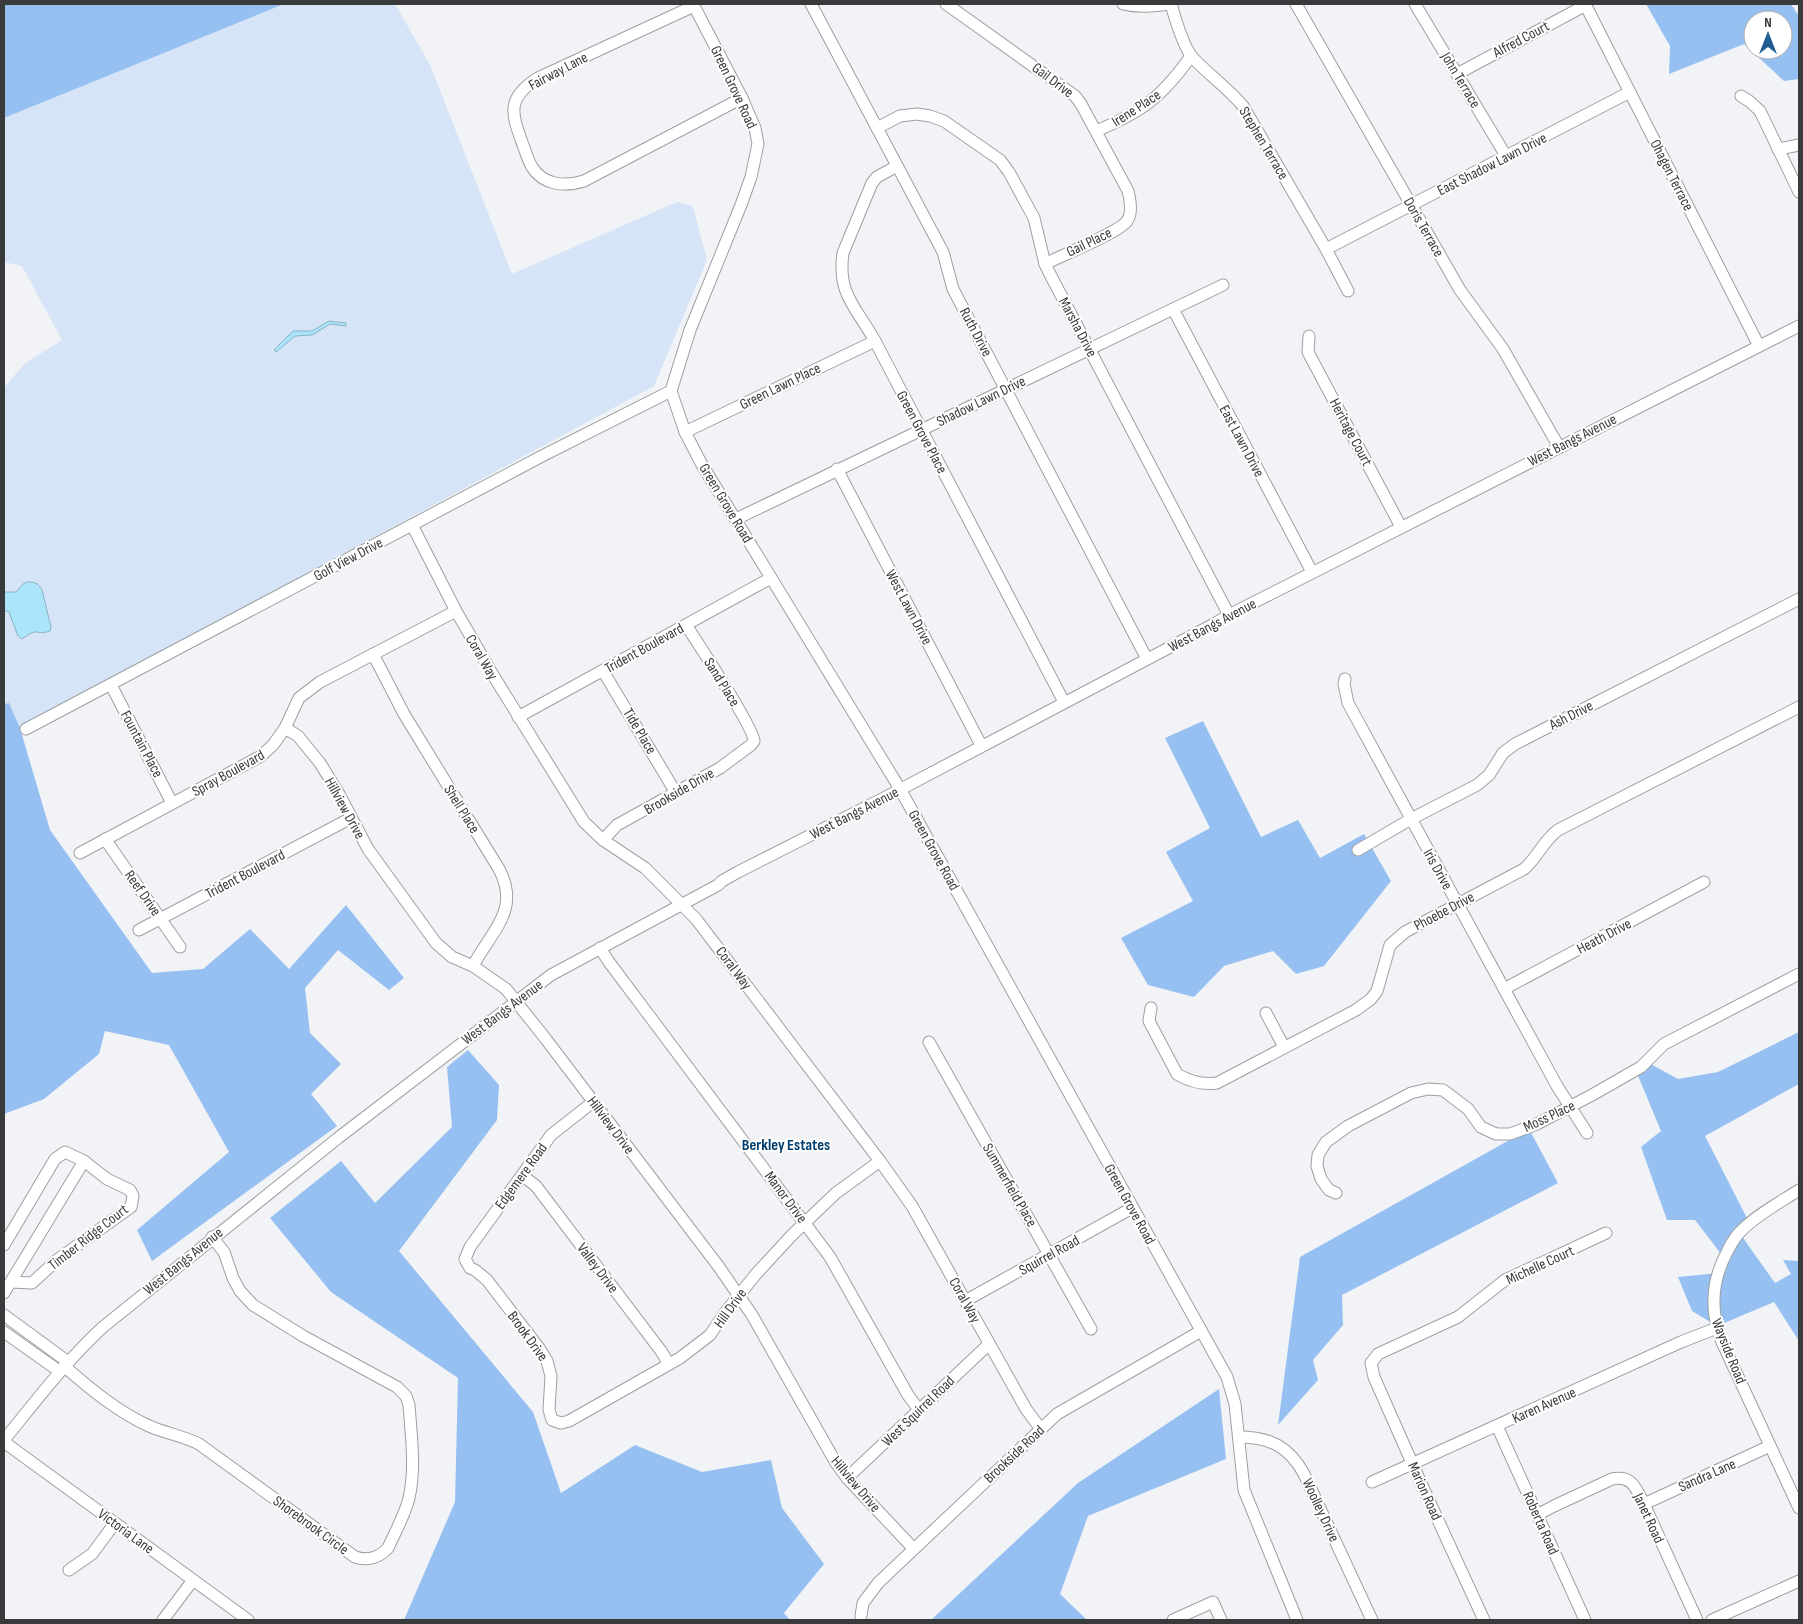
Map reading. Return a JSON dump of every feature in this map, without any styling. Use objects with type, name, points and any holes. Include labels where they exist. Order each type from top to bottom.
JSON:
[{"type":"street","name":"Gail Drive","points":[[946,4],[1068,90],[1081,104],[1128,191],[1131,204],[1130,216]]},
{"type":"street","points":[[1123,4],[1136,6],[1170,4]]},
{"type":"street","name":"Stephen Terrace","points":[[1170,4],[1178,28],[1191,56],[1227,87],[1243,106],[1326,249],[1348,291]]},
{"type":"street","name":"Doris Terrace","points":[[1296,4],[1460,290],[1512,363],[1559,447]]},
{"type":"street","name":"John Terrace","points":[[1415,4],[1506,156]]},
{"type":"street","name":"Green Grove Road","points":[[693,5],[742,98],[757,137],[758,150],[741,205],[690,330],[671,391],[685,432],[701,463],[770,578],[900,789],[1230,1385],[1235,1404],[1244,1490],[1297,1620]]},
{"type":"street","name":"Fairway Lane","points":[[693,5],[528,84],[520,92],[513,116],[531,166],[548,181],[560,185],[572,185],[584,181],[742,98]]},
{"type":"street","name":"Alfred Court","points":[[1457,74],[1586,5]]},
{"type":"street","name":"Ohagen Terrace","points":[[1586,5],[1759,346]]},
{"type":"street","name":"Ruth Drive","points":[[816,6],[877,128],[943,252],[953,288],[1147,659]]},
{"type":"street","name":"Irene Place","points":[[1096,131],[1127,117],[1157,98],[1174,80],[1191,56]]},
{"type":"street","name":"East Shadow Lawn Drive","points":[[1326,249],[1630,92]]},
{"type":"street","points":[[1741,96],[1758,108],[1799,192]]},
{"type":"street","name":"Marsha Drive","points":[[877,128],[900,116],[917,114],[930,116],[944,121],[996,157],[1009,172],[1034,218],[1045,264],[1229,615]]},
{"type":"street","points":[[1778,149],[1799,145]]},
{"type":"street","name":"Green Grove Place","points":[[897,166],[877,177],[872,183],[845,248],[842,280],[848,298],[875,341],[1064,702]]},
{"type":"street","name":"Gail Place","points":[[1045,264],[1112,232],[1127,222],[1130,216]]},
{"type":"street","name":"Shadow Lawn Drive","points":[[736,519],[1223,285]]},
{"type":"street","name":"East Lawn Drive","points":[[1173,309],[1312,572]]},
{"type":"street","name":"West Bangs Avenue","points":[[4,1441],[63,1366],[103,1327],[212,1237],[516,1001],[558,971],[718,885],[738,872],[900,789],[1229,615],[1799,326]]},
{"type":"street","name":"Heritage Court","points":[[1309,336],[1308,352],[1401,527]]},
{"type":"street","name":"Green Lawn Place","points":[[685,432],[875,341]]},
{"type":"street","name":"Golf View Drive","points":[[26,728],[111,685],[649,400],[671,391]]},
{"type":"street","name":"West Lawn Drive","points":[[837,469],[981,746]]},
{"type":"street","name":"Coral Way","points":[[412,525],[456,611],[518,718],[584,822],[604,840],[645,868],[696,919],[880,1161],[912,1206],[1026,1409],[1040,1428]]},
{"type":"street","name":"Trident Boulevard","points":[[518,718],[770,578]]},
{"type":"street","name":"Ash Drive","points":[[1358,850],[1486,779],[1503,754],[1515,744],[1799,599]]},
{"type":"street","name":"Spray Boulevard","points":[[80,853],[261,756],[273,745],[285,728],[299,698],[305,692],[320,682],[456,611]]},
{"type":"street","name":"Sand Place","points":[[686,624],[749,727],[754,741]]},
{"type":"street","name":"Shell Place","points":[[373,654],[404,714],[499,869],[506,886],[507,906],[503,920],[473,966]]},
{"type":"street","name":"Tide Place","points":[[603,671],[676,792]]},
{"type":"street","name":"Iris Drive","points":[[1345,679],[1344,684],[1348,704],[1504,988],[1587,1133]]},
{"type":"street","name":"Fountain Place","points":[[111,685],[172,803]]},
{"type":"street","name":"Phoebe Drive","points":[[1151,1008],[1149,1021],[1172,1068],[1177,1074],[1191,1081],[1208,1084],[1217,1083],[1356,1010],[1370,999],[1380,984],[1388,951],[1394,940],[1405,932],[1524,869],[1535,857],[1544,842],[1558,830],[1799,707]]},
{"type":"street","name":"Hillview Drive","points":[[285,728],[298,736],[320,763],[368,849],[436,943],[452,957],[473,966],[506,988],[516,1001],[739,1295],[752,1314],[836,1463],[847,1478],[913,1548]]},
{"type":"street","name":"Brookside Drive","points":[[604,840],[617,825],[720,768],[754,741]]},
{"type":"street","name":"Trident Boulevard","points":[[139,930],[351,818]]},
{"type":"street","name":"Reef Drive","points":[[105,839],[180,948]]},
{"type":"street","name":"Heath Drive","points":[[1504,988],[1704,882]]},
{"type":"street","name":"Manor Drive","points":[[600,948],[830,1257],[908,1395],[919,1410]]},
{"type":"street","name":"Moss Place","points":[[1336,1193],[1329,1190],[1321,1180],[1317,1166],[1318,1154],[1326,1142],[1348,1126],[1411,1093],[1428,1089],[1443,1090],[1468,1109],[1481,1127],[1496,1134],[1510,1134],[1537,1124],[1571,1107],[1641,1067],[1664,1044],[1799,974]]},
{"type":"street","points":[[1266,1013],[1284,1047]]},
{"type":"street","name":"Summerfield Place","points":[[929,1042],[1091,1329]]},
{"type":"street","name":"Edgemere Road","points":[[466,1263],[465,1259],[470,1247],[555,1131],[593,1102]]},
{"type":"street","name":"Timber Ridge Court","points":[[4,1245],[55,1159],[65,1152],[84,1161],[107,1179],[130,1190],[133,1196],[131,1208],[56,1260],[32,1283],[10,1282]]},
{"type":"street","name":"Timber Ridge Court","points":[[4,1293],[84,1161]]},
{"type":"street","name":"Hill Drive","points":[[557,1422],[561,1423],[569,1420],[680,1358],[710,1335],[756,1274],[805,1222],[836,1194],[880,1161]]},
{"type":"street","name":"Valley Drive","points":[[523,1176],[536,1186],[669,1364]]},
{"type":"street","name":"Wayside Road","points":[[1799,1190],[1754,1219],[1740,1231],[1724,1257],[1714,1287],[1717,1328],[1799,1506]]},
{"type":"street","name":"Squirrel Road","points":[[965,1301],[1132,1208]]},
{"type":"street","name":"Michelle Court","points":[[1373,1360],[1385,1350],[1458,1317],[1505,1280],[1606,1233]]},
{"type":"street","name":"Shorebrook Circle","points":[[63,1366],[133,1418],[151,1427],[199,1444],[355,1557],[373,1558],[384,1552],[388,1548],[406,1508],[411,1490],[409,1404],[406,1396],[397,1387],[303,1336],[253,1305],[240,1291],[233,1278],[224,1252],[212,1237]]},
{"type":"street","name":"Brook Drive","points":[[466,1263],[487,1280],[544,1354],[552,1376],[549,1410],[552,1420],[557,1422]]},
{"type":"street","points":[[4,1315],[63,1366]]},
{"type":"street","name":"Karen Avenue","points":[[1372,1482],[1681,1342],[1717,1328]]},
{"type":"street","name":"Brookside Road","points":[[861,1616],[863,1603],[870,1592],[913,1548],[1040,1428],[1069,1406],[1201,1331]]},
{"type":"street","points":[[4,1332],[63,1366]]},
{"type":"street","name":"West Squirrel Road","points":[[847,1478],[989,1344]]},
{"type":"street","name":"Marion Road","points":[[1373,1360],[1371,1369],[1374,1377],[1484,1620]]},
{"type":"street","name":"Roberta Road","points":[[1497,1426],[1585,1620]]},
{"type":"street","name":"Woolley Drive","points":[[1239,1437],[1254,1437],[1267,1440],[1282,1448],[1296,1460],[1372,1620]]},
{"type":"street","name":"Victoria Lane","points":[[4,1441],[248,1620]]},
{"type":"street","name":"Sandra Lane","points":[[1644,1504],[1662,1494],[1770,1446]]},
{"type":"street","name":"Janet Road","points":[[1537,1515],[1612,1479],[1619,1478],[1630,1482],[1644,1504],[1697,1620]]},
{"type":"street","points":[[69,1570],[92,1554],[115,1523]]},
{"type":"street","points":[[163,1620],[193,1580]]},
{"type":"street","points":[[1712,1620],[1799,1580]]},
{"type":"street","points":[[1173,1620],[1213,1602],[1221,1620]]},
{"type":"shaded area","points":[[4,4],[284,4],[4,118]]},
{"type":"shaded area","points":[[284,4],[395,4],[430,65],[512,274],[677,202],[693,206],[707,260],[654,386],[20,728],[9,703],[4,704],[4,388],[24,364],[62,340],[22,266],[4,262],[4,118]]},
{"type":"shaded area","points":[[1646,4],[1791,4],[1799,16],[1799,79],[1784,81],[1761,60],[1793,60],[1793,10],[1743,10],[1743,44],[1669,74],[1670,46]]},
{"type":"shaded area","points":[[329,321],[346,323],[346,326],[330,324],[312,335],[295,336],[276,352],[274,350],[293,331],[312,331]]},
{"type":"shaded area","points":[[27,582],[36,583],[42,590],[51,627],[50,631],[35,632],[22,639],[18,636],[9,612],[4,610],[4,592],[16,592]]},
{"type":"shaded area","points":[[9,703],[20,728],[50,830],[152,973],[203,969],[250,929],[289,969],[346,905],[404,978],[389,990],[338,950],[305,988],[310,1033],[341,1064],[311,1094],[337,1126],[152,1261],[137,1230],[229,1152],[169,1045],[105,1031],[99,1054],[44,1099],[4,1114],[4,704]]},
{"type":"shaded area","points":[[1203,721],[1261,837],[1298,820],[1320,858],[1364,834],[1391,881],[1324,966],[1296,974],[1273,951],[1224,966],[1194,997],[1148,985],[1121,938],[1193,901],[1166,852],[1210,828],[1165,738]]},
{"type":"shaded area","points":[[1799,1032],[1799,1084],[1705,1136],[1750,1224],[1741,1235],[1775,1283],[1791,1274],[1783,1260],[1799,1261],[1799,1341],[1774,1302],[1717,1326],[1692,1311],[1678,1277],[1719,1273],[1725,1259],[1695,1220],[1667,1220],[1641,1147],[1661,1131],[1636,1071],[1647,1062],[1678,1079],[1718,1072]]},
{"type":"shaded area","points":[[468,1050],[499,1085],[497,1120],[399,1251],[533,1412],[561,1493],[635,1445],[702,1472],[771,1460],[782,1508],[824,1564],[784,1613],[790,1620],[404,1620],[455,1502],[458,1378],[331,1292],[270,1218],[341,1161],[375,1203],[452,1127],[447,1067]]},
{"type":"shaded area","points":[[1529,1129],[1558,1183],[1342,1295],[1343,1325],[1313,1360],[1318,1380],[1278,1425],[1300,1257]]},
{"type":"shaded area","points":[[1219,1389],[1226,1459],[1088,1516],[1060,1594],[1087,1620],[931,1620],[1078,1483]]},
{"type":"district","name":"Berkley Estates","points":[[786,1144]]}]
